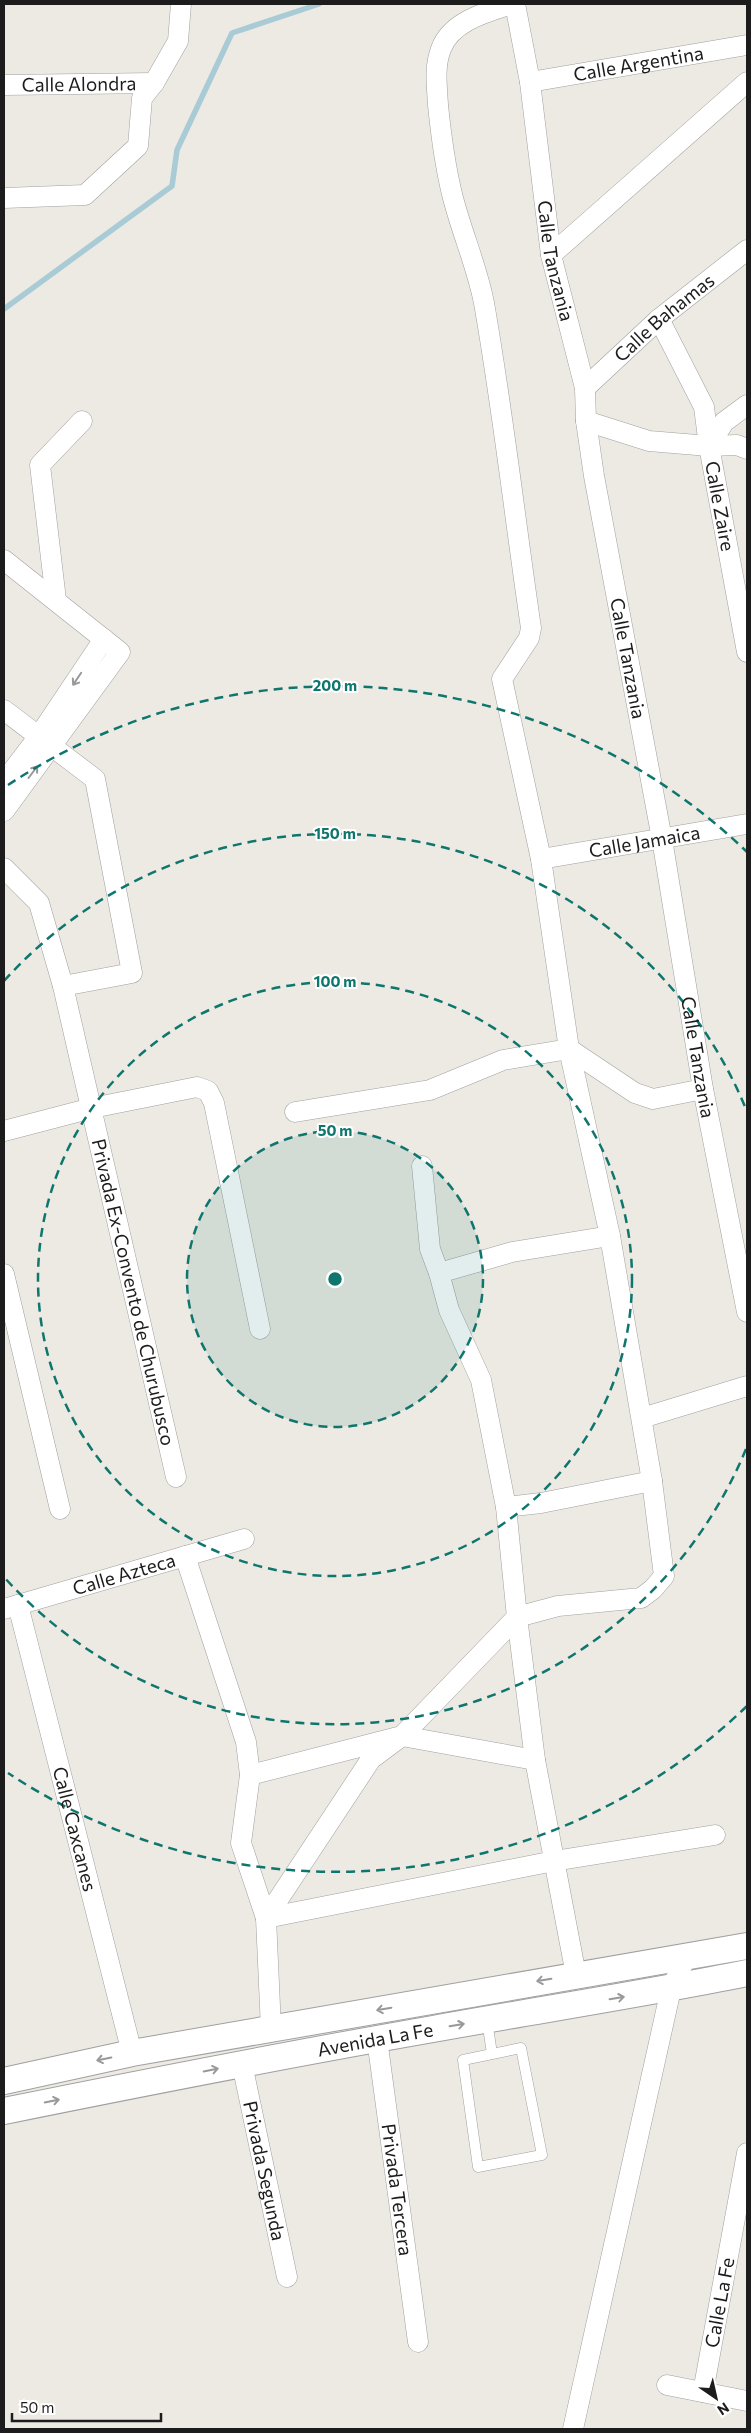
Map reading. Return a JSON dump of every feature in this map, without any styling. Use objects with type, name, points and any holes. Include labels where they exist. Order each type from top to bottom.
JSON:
[{"type":"street","points":[[4,198],[85,195],[138,146],[142,98],[154,83],[178,41],[181,4]]},
{"type":"street","points":[[266,1918],[371,1759],[402,1736],[517,1617],[558,1606],[641,1598],[654,1589],[664,1576],[642,1418],[610,1236],[569,1049],[541,860],[502,679],[529,638],[531,628],[512,501],[499,388],[482,292],[452,195],[441,140],[436,70],[441,47],[455,29],[478,16],[513,4]]},
{"type":"street","name":"Calle Tanzania","points":[[513,4],[530,82],[551,255],[584,388],[586,421],[594,476],[662,840],[703,1089],[747,1312]]},
{"type":"street","name":"Calle Argentina","points":[[530,82],[747,45]]},
{"type":"street","points":[[551,255],[747,82]]},
{"type":"street","name":"Calle Alondra","points":[[4,85],[154,83]]},
{"type":"street","name":"Calle Bahamas","points":[[584,388],[659,319],[747,250]]},
{"type":"street","points":[[659,319],[704,407],[709,446]]},
{"type":"street","name":"Calle Zaire","points":[[747,405],[724,422],[709,446],[747,652]]},
{"type":"street","points":[[56,600],[40,465],[82,421]]},
{"type":"street","points":[[586,421],[648,441],[709,446],[737,445],[747,449]]},
{"type":"street","points":[[4,560],[120,652],[46,741],[4,782]]},
{"type":"street","points":[[4,811],[104,639]]},
{"type":"street","points":[[4,710],[95,779],[132,973],[63,986]]},
{"type":"street","name":"Calle Jamaica","points":[[541,860],[747,824]]},
{"type":"street","name":"Privada Ex-Convento de Churubusco","points":[[4,868],[39,903],[63,986],[176,1477]]},
{"type":"street","points":[[295,1112],[430,1090],[503,1060],[569,1049],[635,1093],[653,1099],[703,1089]]},
{"type":"street","points":[[4,1131],[92,1108],[197,1087],[208,1091],[214,1103],[260,1329]]},
{"type":"street","points":[[422,1166],[430,1249],[440,1272],[448,1310],[481,1380],[506,1507],[517,1617],[535,1760],[576,1975]]},
{"type":"street","points":[[440,1272],[512,1252],[610,1236]]},
{"type":"street","points":[[4,1274],[60,1509]]},
{"type":"street","points":[[642,1418],[747,1386]]},
{"type":"street","points":[[506,1507],[541,1503],[652,1481]]},
{"type":"street","name":"Calle Azteca","points":[[11,1607],[244,1539]]},
{"type":"street","points":[[185,1556],[246,1742],[250,1775],[241,1843],[266,1918],[271,2029]]},
{"type":"street","name":"Calle Caxcanes","points":[[11,1607],[132,2053]]},
{"type":"street","points":[[250,1775],[402,1736],[535,1760]]},
{"type":"street","points":[[266,1918],[554,1861],[716,1835]]},
{"type":"street","points":[[736,1948],[745,1978]]},
{"type":"street","name":"Avenida La Fe","points":[[4,2081],[132,2053],[736,1948]]},
{"type":"street","points":[[572,2429],[672,1989],[686,1957]]},
{"type":"street","name":"Avenida La Fe","points":[[4,2110],[377,2039],[745,1978]]},
{"type":"street","name":"Privada Tercera","points":[[377,2039],[418,2342]]},
{"type":"street","name":"Privada Segunda","points":[[242,2064],[287,2277]]},
{"type":"street","name":"Calle La Fe","points":[[702,2392],[747,2161]]},
{"type":"street","points":[[667,2385],[747,2401]]},
{"type":"lane","points":[[487,2020],[492,2054]]},
{"type":"lane","points":[[520,2048],[542,2155],[478,2167],[463,2060],[492,2054],[520,2048]]},
{"type":"waterway","points":[[4,309],[172,186],[177,150],[232,33],[319,4]]}]
